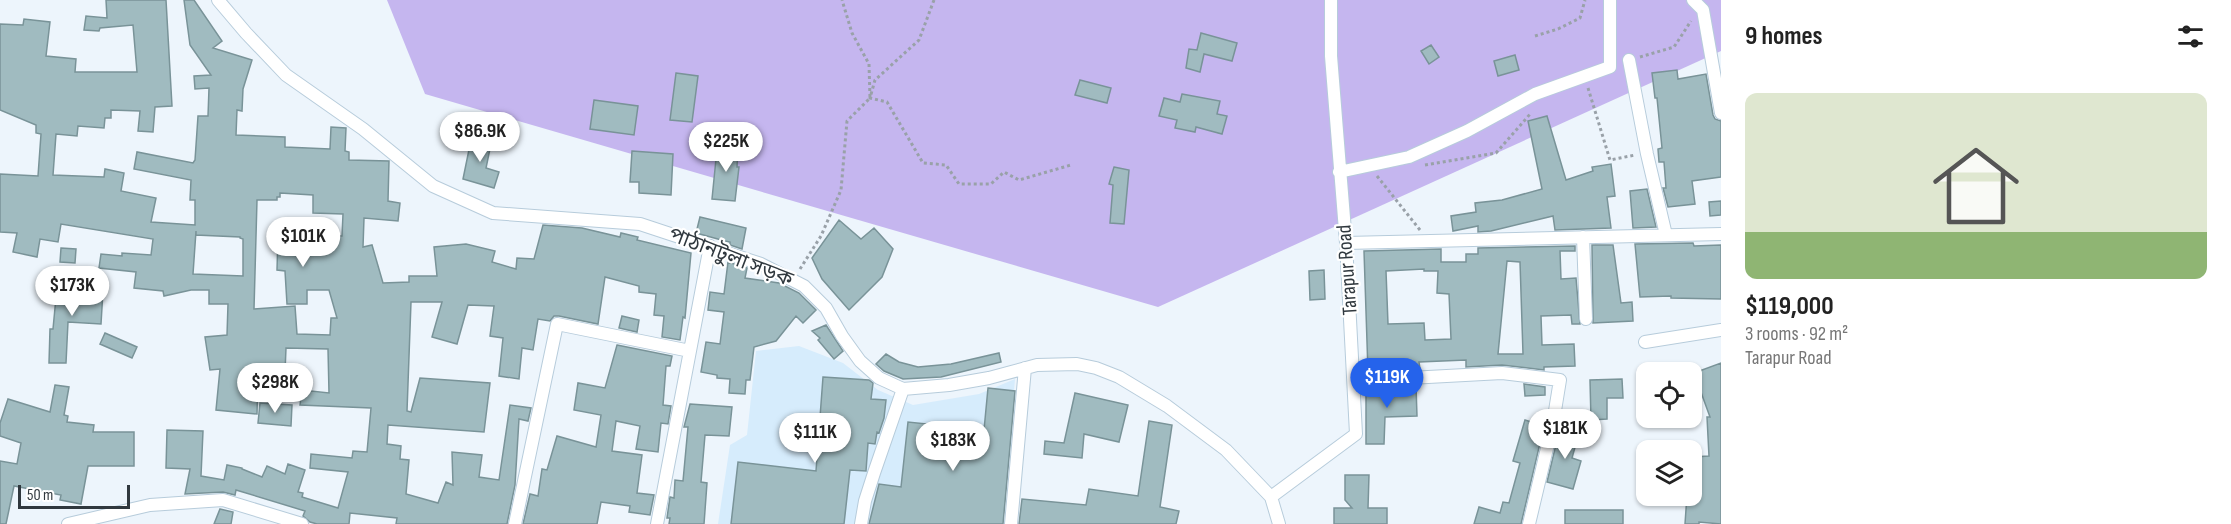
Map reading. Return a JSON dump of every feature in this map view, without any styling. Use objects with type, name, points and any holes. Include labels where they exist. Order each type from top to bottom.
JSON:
[{"type":"street","name":"পাঠানটুলা সড়ক","points":[[218,0],[286,75],[363,129],[433,186],[493,213],[640,224],[761,264],[804,286],[826,308],[860,361],[879,378],[903,389]]},
{"type":"street","name":"Tarapur Road","points":[[1271,497],[1356,434],[1346,243],[1331,56],[1331,0]]},
{"type":"street","points":[[1339,172],[1409,157],[1467,131],[1535,94],[1610,67],[1610,0]]},
{"type":"street","points":[[1697,3],[1703,10],[1721,113]]},
{"type":"street","points":[[1629,60],[1647,154],[1666,235]]},
{"type":"street","points":[[1346,243],[1721,234]]},
{"type":"street","points":[[1583,237],[1586,320]]},
{"type":"street","points":[[657,524],[710,246]]},
{"type":"street","points":[[515,524],[557,324],[690,351]]},
{"type":"street","points":[[1645,342],[1721,330]]},
{"type":"street","points":[[861,524],[873,473],[903,389],[959,384],[1038,364],[1077,364],[1096,368],[1119,377],[1167,406],[1226,450],[1271,497],[1280,524]]},
{"type":"street","points":[[1011,524],[1025,368]]},
{"type":"street","points":[[1354,381],[1502,373],[1560,380],[1554,423],[1529,524]]},
{"type":"street","points":[[68,524],[150,505],[223,500],[302,524]]},
{"type":"path","points":[[843,0],[852,33],[869,64],[870,98]]},
{"type":"path","points":[[794,280],[821,236],[841,190],[847,121],[870,98],[875,80],[919,40],[934,0]]},
{"type":"path","points":[[1535,36],[1558,30],[1580,18],[1585,0]]},
{"type":"path","points":[[1629,60],[1674,47],[1697,3]]},
{"type":"path","points":[[1579,90],[1588,87],[1610,160],[1647,154]]},
{"type":"path","points":[[870,98],[887,102],[923,163],[946,165],[959,184],[991,184],[1004,172],[1019,180],[1071,165]]},
{"type":"path","points":[[1418,166],[1441,164],[1496,153],[1535,109]]},
{"type":"path","points":[[1372,170],[1428,241]]},
{"type":"shaded area","points":[[387,0],[1721,0],[1721,51],[1158,307],[425,94]]},
{"type":"shaded area","points":[[799,346],[843,363],[878,390],[913,405],[979,394],[1015,379],[1003,524],[718,524],[730,445],[747,435],[756,351]]},
{"type":"building","points":[[106,0],[166,0],[172,106],[155,107],[153,132],[138,131],[140,111],[111,110],[111,118],[105,118],[104,128],[78,126],[77,136],[56,134],[53,175],[104,177],[105,169],[124,173],[121,191],[156,198],[151,222],[195,225],[195,200],[190,200],[191,180],[134,169],[137,152],[193,163],[195,160],[198,116],[208,116],[209,88],[195,89],[194,76],[211,75],[190,45],[184,0],[194,0],[222,41],[213,48],[252,60],[243,89],[242,111],[237,110],[236,135],[285,137],[285,147],[330,149],[331,127],[346,128],[345,151],[349,152],[349,160],[389,161],[388,201],[400,203],[398,221],[364,218],[363,247],[372,245],[383,283],[409,282],[409,276],[437,276],[434,247],[466,244],[495,251],[492,262],[516,269],[517,258],[534,259],[543,225],[582,228],[620,237],[621,233],[638,237],[637,240],[691,253],[685,318],[683,317],[680,340],[662,337],[664,316],[654,315],[656,294],[639,292],[639,286],[605,277],[598,324],[559,316],[554,316],[550,321],[538,319],[533,350],[522,348],[519,379],[499,376],[503,338],[490,336],[494,306],[468,305],[457,344],[432,337],[442,302],[411,302],[407,411],[411,412],[420,378],[490,383],[484,432],[388,425],[387,444],[401,446],[400,459],[409,460],[406,494],[438,503],[446,482],[453,485],[452,452],[482,455],[479,477],[499,480],[510,405],[531,408],[528,421],[519,419],[515,485],[507,524],[396,524],[397,518],[350,513],[349,524],[317,524],[303,516],[305,511],[236,490],[235,495],[223,492],[185,494],[190,469],[166,468],[167,430],[203,431],[201,476],[224,480],[227,465],[242,468],[262,477],[267,466],[285,474],[288,464],[305,470],[298,492],[303,493],[302,497],[338,508],[348,472],[310,468],[311,454],[352,458],[353,451],[367,452],[371,408],[300,405],[302,390],[329,393],[328,349],[286,348],[285,372],[258,372],[257,414],[216,410],[220,369],[210,370],[205,337],[227,335],[228,304],[209,304],[209,290],[191,290],[164,296],[163,291],[134,288],[136,272],[99,268],[101,254],[151,255],[153,239],[61,224],[58,242],[40,239],[37,257],[13,252],[17,233],[0,232],[0,174],[38,176],[41,134],[36,133],[36,125],[0,110],[0,24],[23,25],[24,19],[50,22],[46,56],[76,59],[75,72],[137,72],[133,25],[100,28],[99,31],[84,30],[86,16],[107,18]],"holes":[[[280,193],[313,195],[313,213],[343,214],[342,236],[278,236],[277,270],[285,271],[287,304],[307,304],[307,290],[329,290],[337,318],[331,318],[330,335],[297,334],[295,306],[254,309],[257,200],[277,200]],[[196,231],[196,235],[243,239],[243,276],[193,274]]]},
{"type":"building","points":[[1201,33],[1237,43],[1232,61],[1204,54],[1200,72],[1186,68],[1189,49],[1197,50]]},
{"type":"building","points":[[1431,45],[1439,57],[1429,64],[1421,51]]},
{"type":"building","points":[[1515,55],[1519,70],[1498,76],[1494,61]]},
{"type":"building","points":[[1677,70],[1678,79],[1706,74],[1713,115],[1715,119],[1721,121],[1721,177],[1692,181],[1695,204],[1668,207],[1663,188],[1666,188],[1664,162],[1659,162],[1658,149],[1662,148],[1652,73]]},
{"type":"building","points":[[676,73],[698,76],[692,122],[670,120]]},
{"type":"building","points":[[1080,80],[1111,88],[1107,103],[1075,95]]},
{"type":"building","points":[[1182,94],[1220,101],[1217,114],[1227,116],[1222,134],[1196,127],[1195,132],[1175,128],[1177,120],[1159,116],[1164,98],[1180,102]]},
{"type":"building","points":[[594,100],[638,106],[634,135],[590,129]]},
{"type":"building","points":[[1547,116],[1566,180],[1593,171],[1592,167],[1611,164],[1615,196],[1607,197],[1611,228],[1555,230],[1553,216],[1491,231],[1478,232],[1478,226],[1453,231],[1451,216],[1476,212],[1475,203],[1502,200],[1542,189],[1528,121]]},
{"type":"building","points":[[472,135],[492,139],[486,168],[499,172],[494,188],[463,179]]},
{"type":"building","points":[[715,145],[738,147],[737,167],[739,167],[735,201],[712,199]]},
{"type":"building","points":[[632,151],[673,154],[671,195],[639,193],[639,182],[630,182]]},
{"type":"building","points":[[1114,167],[1129,170],[1124,224],[1110,223],[1113,185],[1109,184]]},
{"type":"building","points":[[1647,189],[1656,227],[1633,228],[1630,191]]},
{"type":"building","points":[[1721,201],[1721,215],[1710,216],[1709,202]]},
{"type":"building","points":[[700,217],[746,228],[742,249],[730,245],[730,242],[696,233]]},
{"type":"building","points":[[839,220],[861,239],[874,228],[893,249],[882,277],[849,310],[822,279],[812,258]]},
{"type":"building","points":[[1693,243],[1694,246],[1721,245],[1721,299],[1640,297],[1635,244]]},
{"type":"building","points":[[1592,245],[1613,245],[1621,303],[1632,302],[1633,321],[1593,323]]},
{"type":"building","points":[[1575,246],[1575,251],[1560,251],[1561,279],[1576,278],[1580,324],[1572,324],[1571,315],[1541,316],[1542,345],[1574,344],[1575,366],[1544,367],[1544,370],[1502,365],[1466,367],[1466,360],[1419,362],[1420,369],[1368,372],[1364,251],[1441,249],[1441,262],[1466,262],[1466,254],[1478,254],[1478,248]],"holes":[[[1507,261],[1520,262],[1523,354],[1498,354]],[[1424,269],[1424,271],[1438,271],[1437,293],[1449,294],[1451,339],[1425,340],[1424,323],[1388,324],[1386,271]]]},
{"type":"building","points":[[61,248],[76,249],[75,263],[60,262]]},
{"type":"building","points":[[728,262],[747,268],[745,278],[779,283],[799,293],[816,310],[803,323],[796,316],[776,341],[754,347],[750,380],[746,380],[745,394],[729,393],[730,379],[717,378],[717,375],[701,372],[706,342],[720,344],[724,312],[708,310],[710,292],[724,294]]},
{"type":"building","points":[[1324,270],[1325,299],[1310,300],[1309,271]]},
{"type":"building","points":[[57,287],[103,291],[101,324],[68,322],[66,363],[49,363],[50,329],[53,329]]},
{"type":"building","points":[[622,316],[639,320],[637,332],[619,328]]},
{"type":"building","points":[[826,325],[843,351],[834,359],[818,340],[820,338],[812,331]]},
{"type":"building","points":[[105,333],[137,347],[132,358],[100,344]]},
{"type":"building","points":[[617,345],[672,356],[670,366],[666,366],[663,405],[671,406],[668,424],[661,423],[658,452],[636,449],[640,426],[616,421],[612,451],[642,455],[637,493],[654,495],[650,515],[629,512],[630,506],[601,502],[597,524],[523,524],[530,494],[538,496],[542,469],[547,470],[557,436],[596,447],[601,415],[574,410],[578,383],[605,388]]},
{"type":"building","points":[[999,353],[1001,362],[941,377],[903,379],[884,371],[876,364],[886,354],[899,362],[918,367],[951,364]]},
{"type":"building","points":[[1721,363],[1721,524],[1699,522],[1699,524],[1685,524],[1686,506],[1702,506],[1702,456],[1709,456],[1707,417],[1710,417],[1702,395],[1702,370]]},
{"type":"building","points":[[823,377],[869,380],[873,383],[871,399],[886,400],[884,418],[879,433],[877,432],[875,444],[868,443],[866,471],[850,470],[844,524],[731,524],[738,462],[816,471]]},
{"type":"building","points":[[1622,379],[1623,398],[1607,398],[1607,419],[1591,420],[1590,380]]},
{"type":"building","points":[[1524,384],[1545,387],[1545,395],[1525,396]]},
{"type":"building","points":[[55,385],[69,387],[64,415],[68,416],[67,422],[94,425],[93,432],[134,432],[134,466],[88,466],[81,504],[60,500],[61,495],[14,486],[6,524],[0,524],[0,461],[17,464],[21,443],[0,436],[0,423],[8,399],[50,412]]},
{"type":"building","points":[[1416,386],[1417,416],[1385,417],[1384,444],[1366,444],[1366,389]]},
{"type":"building","points":[[988,388],[1015,391],[1003,524],[869,524],[879,484],[901,487],[908,422],[984,430]]},
{"type":"building","points":[[1075,393],[1128,405],[1119,442],[1084,434],[1082,458],[1044,454],[1045,441],[1064,443]]},
{"type":"building","points":[[260,403],[292,405],[291,426],[258,423]]},
{"type":"building","points":[[690,404],[732,407],[729,436],[705,435],[701,482],[707,483],[704,524],[669,524],[670,518],[667,518],[670,497],[674,498],[675,480],[683,481],[688,427],[684,427]]},
{"type":"building","points":[[1525,420],[1544,426],[1521,524],[1474,524],[1479,507],[1500,513],[1503,502],[1509,503],[1520,463],[1513,461]]},
{"type":"building","points":[[1149,421],[1172,425],[1160,507],[1179,511],[1176,524],[1019,524],[1022,499],[1086,505],[1089,489],[1138,496]]},
{"type":"building","points":[[1560,428],[1579,433],[1572,458],[1581,461],[1573,489],[1547,482]]},
{"type":"building","points":[[1345,475],[1369,475],[1368,508],[1387,508],[1387,524],[1334,524],[1334,508],[1352,508],[1345,500]]},
{"type":"building","points":[[220,509],[233,512],[231,524],[214,524]]},
{"type":"building","points":[[1565,510],[1623,510],[1623,524],[1565,524]]}]
